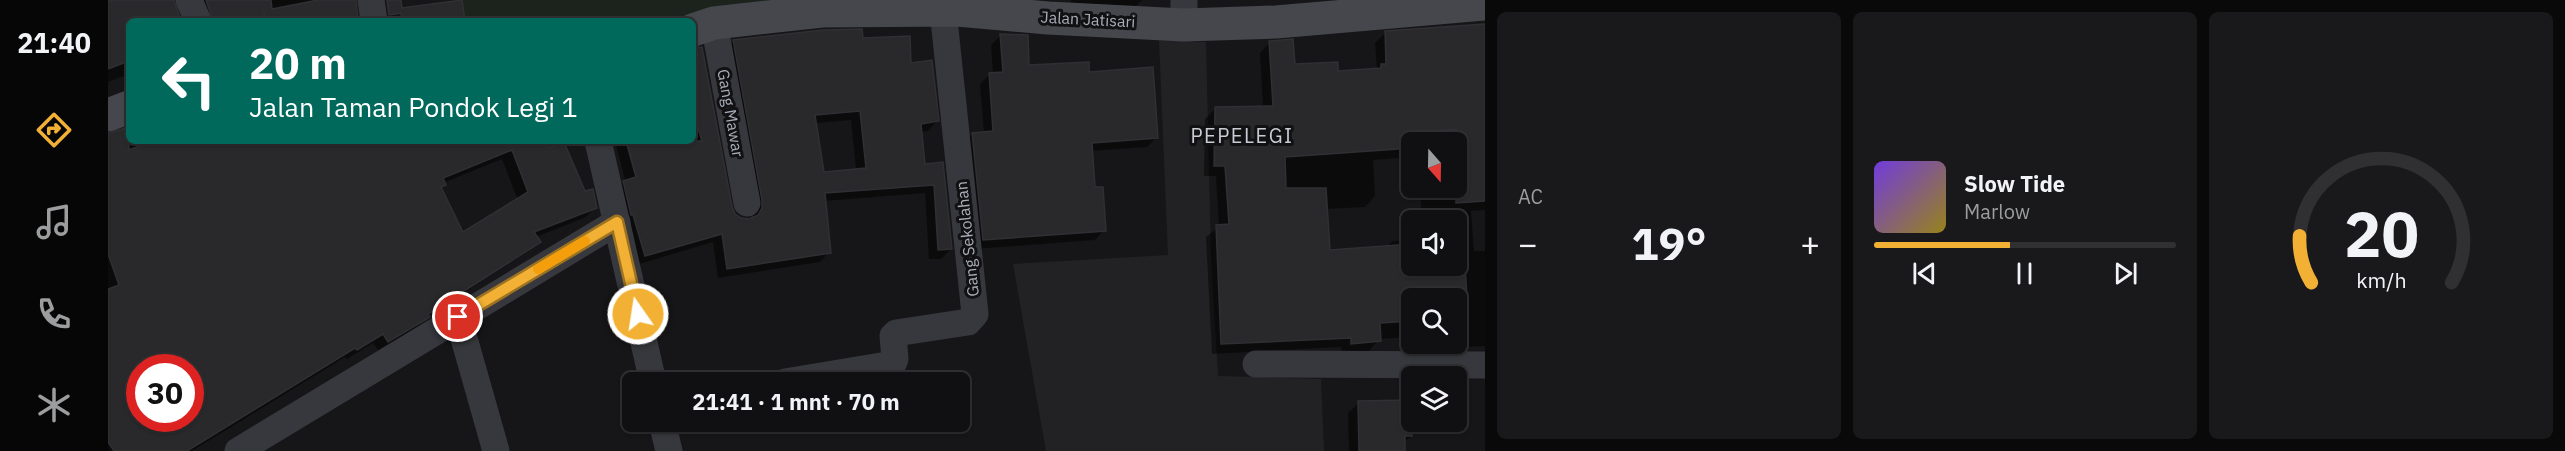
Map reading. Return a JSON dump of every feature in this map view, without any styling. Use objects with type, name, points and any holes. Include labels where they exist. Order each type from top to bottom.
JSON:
[{"type":"street","points":[[189,0],[197,18]]},
{"type":"street","points":[[371,0],[374,18]]},
{"type":"street","name":"Jalan Jatisari","points":[[704,26],[822,11],[952,7],[1184,12],[1276,22],[1395,6],[1485,4]]},
{"type":"street","name":"Gang Sekolahan","points":[[845,372],[893,364],[895,359],[893,336],[896,333],[968,322],[974,318],[952,7]]},
{"type":"street","name":"Gang Mawar","points":[[704,26],[747,203]]},
{"type":"street","points":[[108,115],[126,108]]},
{"type":"street","points":[[599,144],[651,372]]},
{"type":"street","points":[[238,451],[617,222]]},
{"type":"street","points":[[458,317],[496,451]]},
{"type":"street","points":[[1256,364],[1485,365]]},
{"type":"street","points":[[664,432],[669,451]]},
{"type":"shaded area","points":[[460,0],[778,0],[684,18],[463,18]]},
{"type":"shaded area","points":[[1159,40],[1206,42],[1211,256],[1218,376],[1321,379],[1324,451],[1046,451],[1013,264],[1168,255]]},
{"type":"building","points":[[108,0],[174,0],[180,18],[126,18],[126,62],[108,69]]},
{"type":"building","points":[[206,0],[271,0],[272,9],[318,0],[356,0],[358,18],[242,18],[242,16],[212,18]]},
{"type":"building","points":[[387,0],[401,0],[402,8],[462,0],[465,18],[402,18],[401,13],[389,15]]},
{"type":"building","points":[[1485,24],[1485,201],[1456,203],[1456,198],[1467,198],[1467,132],[1456,132],[1456,129],[1401,132],[1401,149],[1285,157],[1286,188],[1326,188],[1330,250],[1401,245],[1401,276],[1466,276],[1466,288],[1401,288],[1401,322],[1380,323],[1381,341],[1351,344],[1351,338],[1221,344],[1216,225],[1229,224],[1225,166],[1214,166],[1215,107],[1273,106],[1269,41],[1293,39],[1295,64],[1338,62],[1338,71],[1381,68],[1381,64],[1386,64],[1385,31]]},
{"type":"building","points":[[862,29],[863,38],[910,36],[911,63],[932,60],[939,121],[921,124],[925,164],[943,162],[952,249],[938,250],[934,185],[825,193],[831,253],[727,269],[722,234],[645,256],[633,215],[631,215],[623,181],[636,177],[627,144],[696,144],[696,141],[702,141],[696,121],[696,48],[702,47],[735,214],[749,219],[758,215],[762,208],[733,40],[823,30]],"holes":[[[860,111],[866,168],[824,172],[815,115]]]},
{"type":"building","points":[[1000,34],[1028,35],[1029,65],[1089,62],[1089,72],[1153,67],[1158,138],[1092,143],[1095,187],[1103,187],[1106,231],[983,240],[972,133],[993,131],[989,73],[1003,72]]},
{"type":"building","points":[[126,128],[126,144],[129,144],[129,150],[144,144],[548,144],[549,148],[565,144],[585,191],[593,189],[597,208],[534,232],[541,242],[428,314],[430,317],[388,342],[383,334],[357,350],[355,348],[187,451],[114,451],[108,442],[108,289],[119,285],[108,254],[108,133]],"holes":[[[512,150],[528,192],[463,232],[441,187],[446,185],[443,178]]]},
{"type":"building","points":[[1401,400],[1401,432],[1412,432],[1412,436],[1405,436],[1405,451],[1359,451],[1358,401]]},
{"type":"slow traffic","points":[[538,269],[585,241]]},
{"type":"district","name":"PEPELEGI","points":[[1242,136]]},
{"type":"route","points":[[458,317],[617,222],[638,314]]}]
